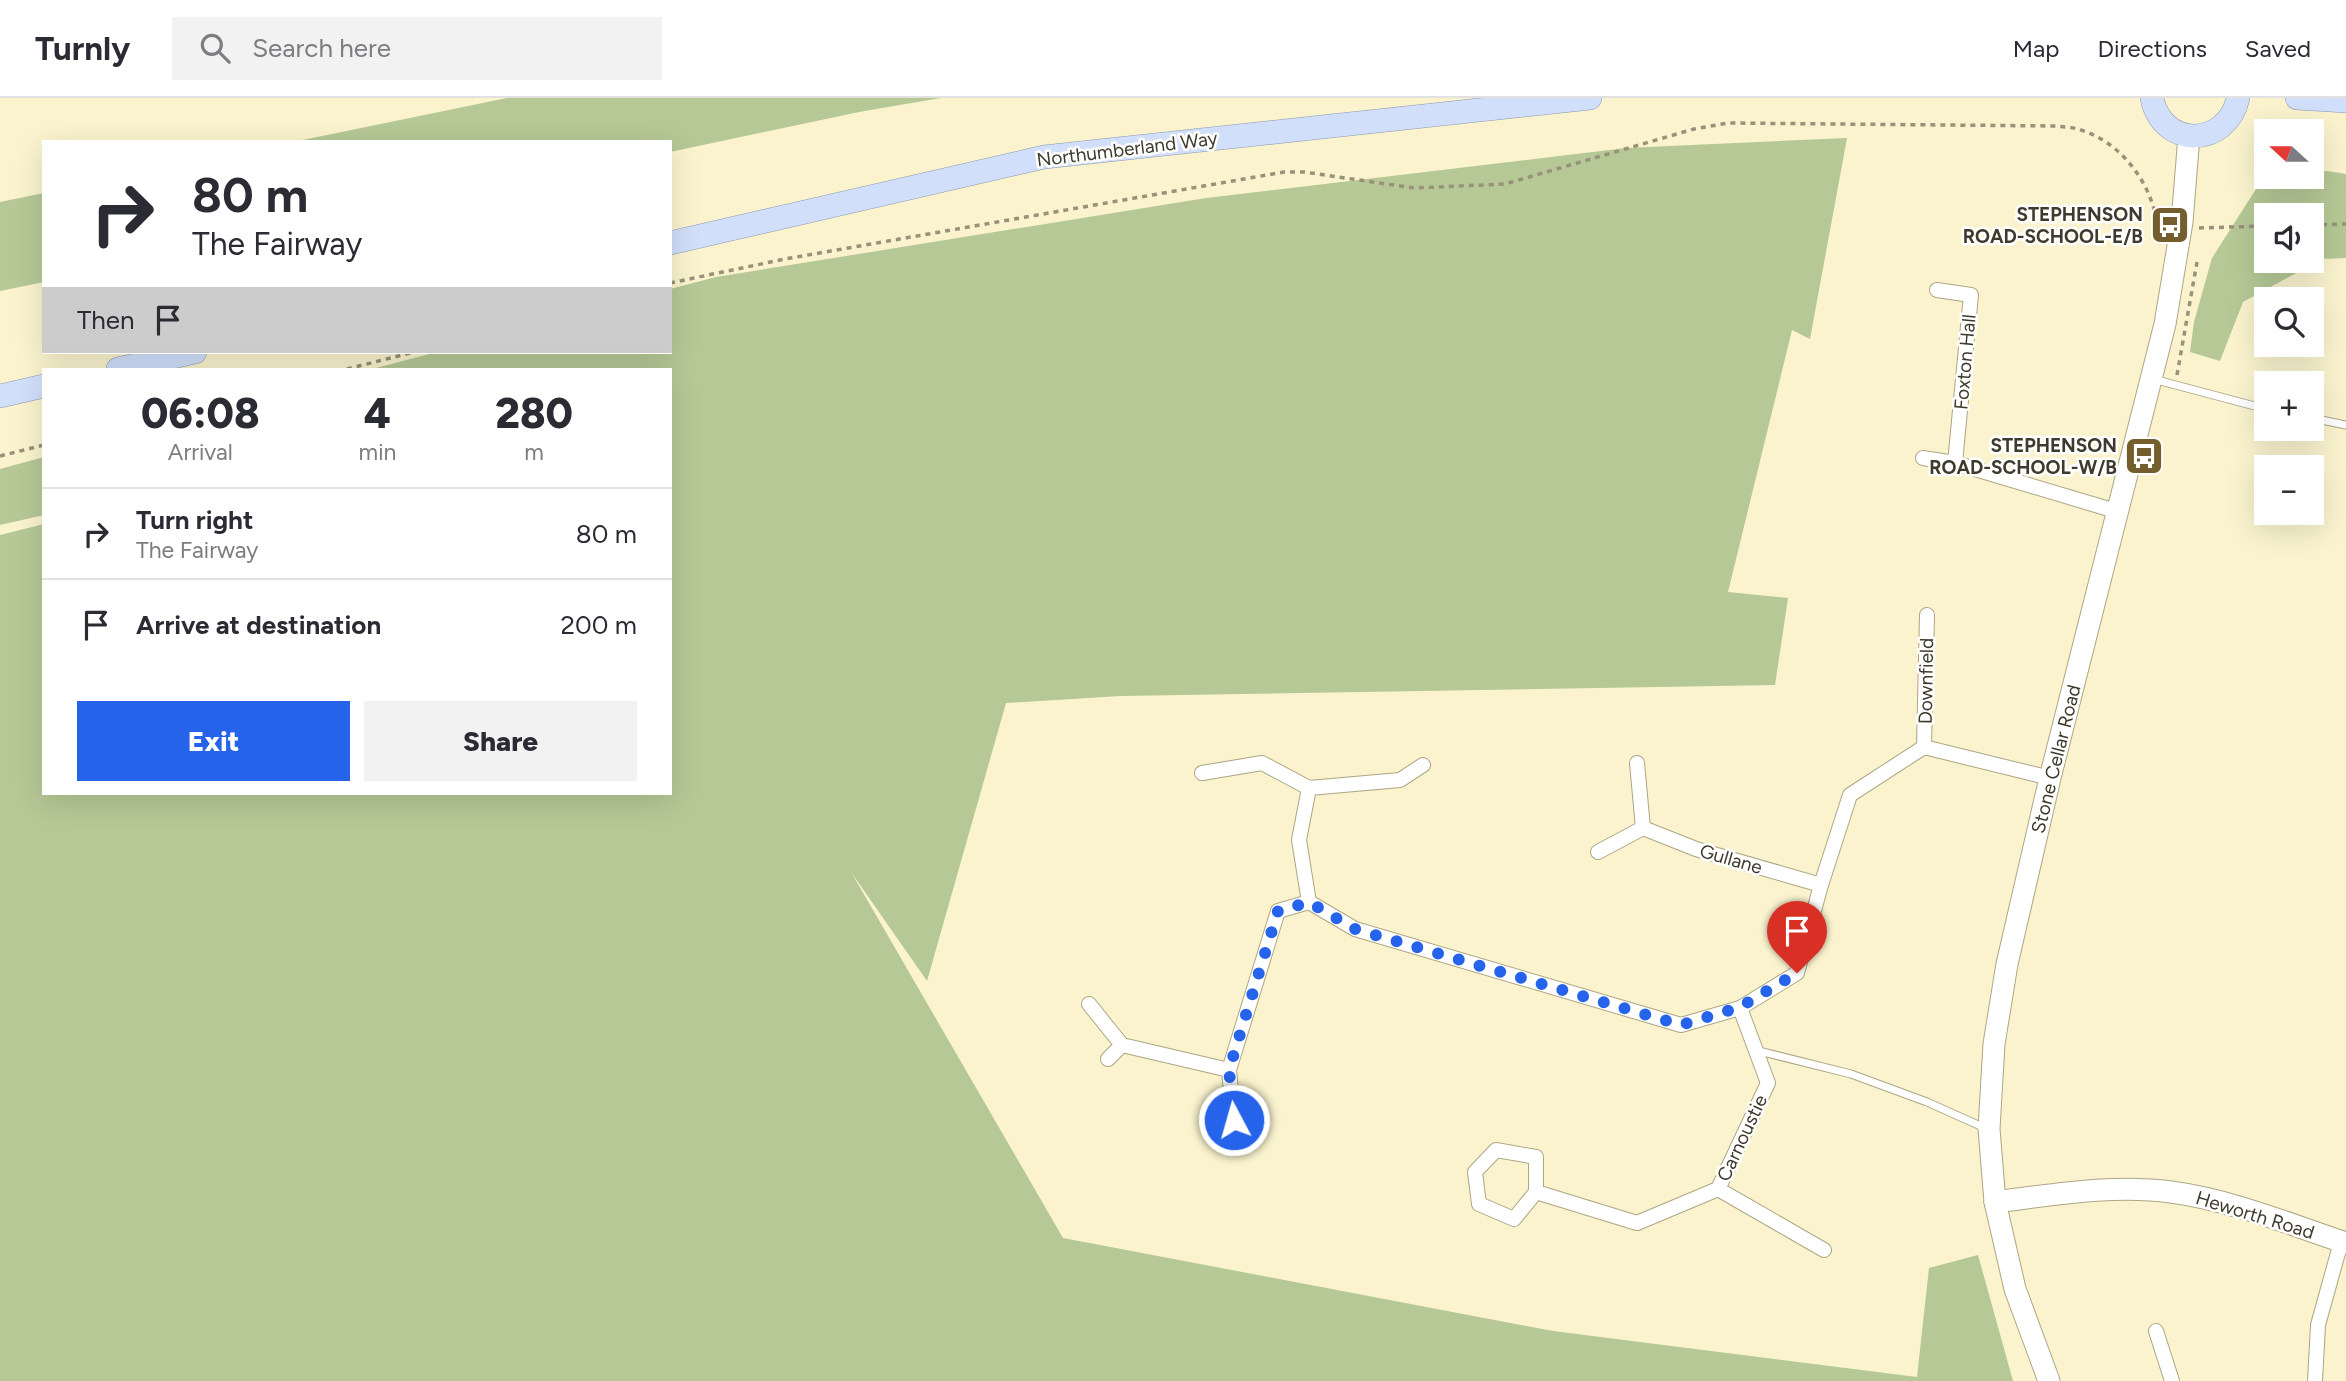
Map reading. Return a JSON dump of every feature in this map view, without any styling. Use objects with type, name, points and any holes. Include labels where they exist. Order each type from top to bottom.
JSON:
[{"type":"main road","name":"Northumberland Way","points":[[672,243],[1044,157],[1590,98]]},
{"type":"main road","points":[[2152,98],[2154,109],[2162,122],[2174,131],[2189,136],[2216,132],[2228,122],[2236,109],[2238,98]]},
{"type":"main road","points":[[2297,98],[2346,101]]},
{"type":"main road","points":[[123,368],[186,354]]},
{"type":"main road","points":[[0,396],[42,386]]},
{"type":"street","name":"Stone Cellar Road","points":[[2049,1381],[2015,1289],[1995,1202],[1989,1129],[1994,1044],[2007,964],[2050,778],[2119,512],[2170,300],[2182,222],[2189,136]]},
{"type":"street","name":"Foxton Hall","points":[[1937,290],[1971,295],[1955,463]]},
{"type":"street","points":[[1923,458],[1955,463],[2119,512]]},
{"type":"street","name":"Downfield","points":[[1924,747],[1927,615]]},
{"type":"street","points":[[1236,1145],[1229,1070],[1278,911],[1309,902],[1355,929],[1681,1025],[1740,1007],[1797,973],[1821,885],[1850,795],[1924,747],[2050,778]]},
{"type":"street","points":[[1598,852],[1643,828],[1637,763]]},
{"type":"street","points":[[1202,773],[1262,764],[1309,788],[1400,780],[1423,765]]},
{"type":"street","points":[[1309,788],[1299,840],[1309,902]]},
{"type":"street","name":"Gullane","points":[[1643,828],[1696,849],[1821,885]]},
{"type":"street","points":[[1089,1004],[1122,1045],[1229,1070]]},
{"type":"street","name":"Carnoustie","points":[[1536,1192],[1637,1223],[1718,1189],[1768,1083],[1740,1007]]},
{"type":"street","points":[[1108,1059],[1122,1045]]},
{"type":"street","points":[[1496,1150],[1535,1157],[1536,1192],[1514,1219],[1479,1204],[1475,1172],[1496,1150]]},
{"type":"street","name":"Carnoustie","points":[[1718,1189],[1824,1250]]},
{"type":"street","name":"Heworth Road","points":[[1995,1202],[2125,1189],[2171,1191],[2224,1203],[2344,1243]]},
{"type":"street","points":[[2315,1381],[2318,1325],[2344,1243]]},
{"type":"street","points":[[2156,1331],[2172,1381]]},
{"type":"lane","points":[[2152,379],[2254,406]]},
{"type":"lane","points":[[2324,420],[2346,425]]},
{"type":"lane","points":[[1755,1050],[1851,1074],[1927,1102],[1989,1129]]},
{"type":"path","points":[[672,283],[785,259],[1284,172],[1304,172],[1414,188],[1505,184],[1695,129],[1728,123],[2054,126],[2082,130],[2111,147],[2137,172],[2149,190],[2157,223],[2197,222],[2199,229],[2254,227]]},
{"type":"path","points":[[2324,225],[2346,224]]},
{"type":"path","points":[[351,368],[406,354]]},
{"type":"path","points":[[0,456],[42,446]]},
{"type":"green space","points":[[507,98],[941,98],[859,112],[672,152],[672,140],[303,140]]},
{"type":"green space","points":[[1847,138],[1810,339],[1792,330],[1728,592],[1788,598],[1775,685],[1120,696],[1006,703],[927,981],[851,872],[1063,1238],[1553,1331],[1917,1377],[1929,1268],[1978,1255],[2013,1381],[0,1381],[0,535],[42,524],[42,795],[672,795],[672,368],[376,368],[429,354],[672,354],[672,288],[716,277],[1206,198],[1626,148]]},
{"type":"green space","points":[[2324,171],[2346,174],[2346,258],[2324,259],[2324,203],[2254,203],[2254,273],[2296,273],[2271,287],[2254,287],[2254,296],[2243,302],[2220,361],[2190,352],[2194,322],[2212,258],[2256,189],[2324,189]]},
{"type":"green space","points":[[42,193],[42,282],[0,291],[0,202]]},
{"type":"green space","points":[[42,458],[42,515],[0,525],[0,469]]},
{"type":"place","name":"STEPHENSON ROAD-SCHOOL-E/B","points":[[2170,225]]},
{"type":"place","name":"STEPHENSON ROAD-SCHOOL-W/B","points":[[2144,456]]},
{"type":"route","points":[[1234,1120],[1229,1070],[1278,911],[1309,902],[1355,929],[1681,1025],[1740,1007],[1797,973]]}]
